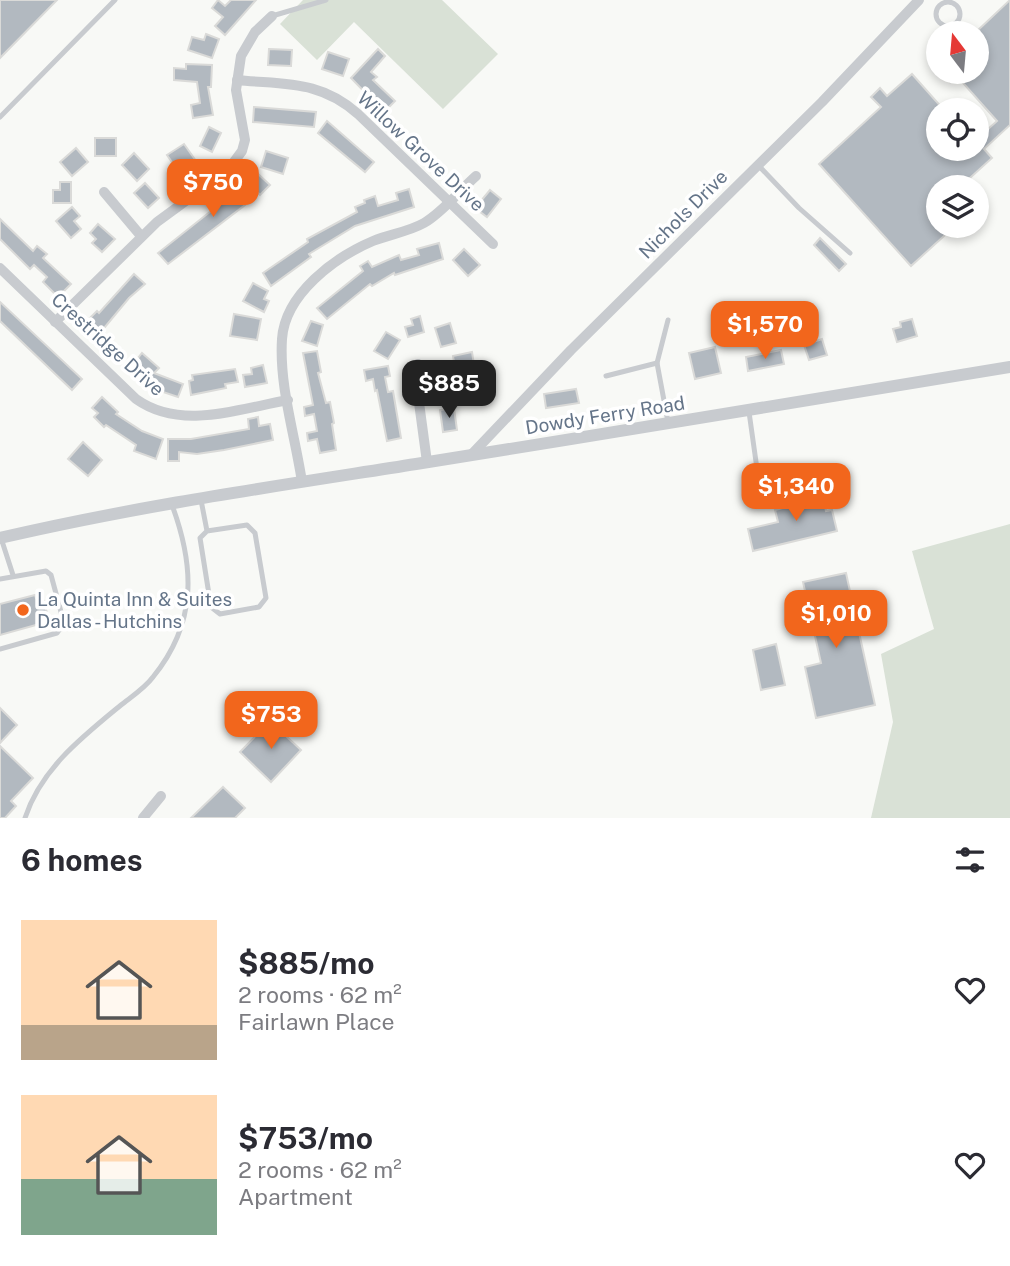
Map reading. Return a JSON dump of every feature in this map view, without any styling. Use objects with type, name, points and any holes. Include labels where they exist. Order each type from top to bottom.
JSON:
[{"type":"street","name":"Nichols Drive","points":[[472,454],[571,350],[758,165],[919,0]]},
{"type":"street","points":[[55,322],[141,236],[228,170],[242,151],[244,130],[237,103],[237,80],[246,45],[272,16]]},
{"type":"street","name":"Willow Grove Drive","points":[[237,80],[311,87],[335,96],[358,114],[493,244]]},
{"type":"street","points":[[302,482],[283,372],[282,338],[288,314],[307,288],[344,257],[375,240],[424,223],[476,176]]},
{"type":"street","points":[[104,192],[141,236]]},
{"type":"street","name":"Crestridge Drive","points":[[0,268],[136,399],[158,413],[190,417],[288,400]]},
{"type":"street","points":[[418,364],[415,373],[427,462]]},
{"type":"street","name":"Dowdy Ferry Road","points":[[0,537],[302,482],[669,425],[1010,367]]},
{"type":"street","points":[[143,818],[161,796]]},
{"type":"lane","points":[[0,117],[115,0]]},
{"type":"lane","points":[[272,16],[326,0]]},
{"type":"lane","points":[[934,0],[940,6]]},
{"type":"lane","points":[[949,1],[961,13],[951,27],[946,27],[935,17],[934,13],[940,6],[949,1]]},
{"type":"lane","points":[[758,165],[799,208],[850,253]]},
{"type":"lane","points":[[668,320],[657,363],[669,425]]},
{"type":"lane","points":[[606,376],[657,363]]},
{"type":"lane","points":[[749,412],[759,483],[812,474]]},
{"type":"lane","points":[[201,500],[207,531]]},
{"type":"lane","points":[[24,818],[32,795],[55,764],[153,678],[182,629],[190,577],[183,534],[172,505]]},
{"type":"lane","points":[[247,524],[255,533],[266,598],[259,607],[220,614],[211,607],[200,538],[207,531],[247,524]]},
{"type":"lane","points":[[0,537],[13,576]]},
{"type":"lane","points":[[0,579],[46,571],[51,575],[64,623],[57,633],[0,649]]},
{"type":"shaded area","points":[[303,0],[442,0],[498,54],[443,109],[354,22],[317,60],[280,24]]},
{"type":"shaded area","points":[[1010,524],[1010,818],[871,818],[893,722],[881,654],[934,629],[912,551]]},
{"type":"building","points":[[0,0],[57,0],[0,58]]},
{"type":"building","points":[[218,0],[225,6],[231,0],[256,0],[225,35],[215,26],[223,17],[212,8]]},
{"type":"building","points":[[1010,0],[1010,125],[989,144],[989,128],[997,121],[989,112],[989,98],[976,98],[964,84],[989,84],[988,21]]},
{"type":"building","points":[[206,34],[219,39],[212,58],[188,50],[192,37],[204,40]]},
{"type":"building","points":[[269,49],[292,50],[291,66],[268,65]]},
{"type":"building","points":[[378,49],[385,56],[371,72],[377,77],[373,80],[395,101],[384,112],[351,78]]},
{"type":"building","points":[[328,52],[349,59],[343,76],[322,69]]},
{"type":"building","points":[[186,64],[212,65],[211,87],[208,87],[213,115],[193,118],[191,105],[200,103],[197,82],[174,80],[174,68],[186,69]]},
{"type":"building","points":[[912,74],[933,98],[926,98],[926,161],[989,161],[973,175],[926,175],[926,238],[942,238],[911,266],[819,164],[881,107],[871,97],[880,88],[887,96]]},
{"type":"building","points":[[254,107],[316,112],[314,127],[253,122]]},
{"type":"building","points":[[327,121],[374,162],[365,172],[318,133]]},
{"type":"building","points":[[209,127],[221,133],[212,152],[200,146]]},
{"type":"building","points":[[95,138],[116,138],[116,156],[95,156]]},
{"type":"building","points":[[184,144],[196,161],[187,167],[191,172],[183,178],[167,155]]},
{"type":"building","points":[[76,148],[88,162],[72,176],[60,162]]},
{"type":"building","points":[[266,151],[288,158],[283,174],[261,167]]},
{"type":"building","points":[[134,153],[149,169],[137,181],[122,165]]},
{"type":"building","points":[[256,172],[270,185],[260,195],[253,188],[241,200],[245,205],[168,264],[158,253],[240,188]]},
{"type":"building","points":[[60,182],[71,182],[71,203],[53,203],[53,190],[60,190]]},
{"type":"building","points":[[145,183],[159,198],[148,208],[134,193]]},
{"type":"building","points":[[409,189],[414,207],[355,226],[309,254],[311,257],[271,286],[263,273],[308,242],[307,239],[357,212],[355,207],[365,203],[364,200],[375,196],[378,206],[398,200],[396,193]]},
{"type":"building","points":[[490,190],[501,199],[487,217],[475,208]]},
{"type":"building","points":[[72,207],[80,216],[74,221],[81,229],[71,238],[56,221]]},
{"type":"building","points":[[0,219],[33,251],[37,246],[47,254],[43,258],[71,284],[58,297],[43,282],[47,277],[34,265],[30,269],[0,239]]},
{"type":"building","points":[[98,224],[115,239],[102,252],[92,243],[96,239],[90,233]]},
{"type":"building","points":[[820,238],[846,264],[839,271],[814,245]]},
{"type":"building","points":[[439,243],[443,259],[395,275],[394,273],[372,286],[370,284],[327,319],[317,308],[363,271],[360,266],[368,261],[372,267],[399,255],[401,260],[419,255],[417,249]]},
{"type":"building","points":[[464,249],[480,265],[468,276],[453,260]]},
{"type":"building","points":[[134,274],[145,284],[129,298],[95,339],[82,326],[97,311],[99,313]]},
{"type":"building","points":[[253,283],[268,291],[264,299],[269,301],[264,312],[243,301]]},
{"type":"building","points":[[0,302],[82,379],[72,390],[0,321]]},
{"type":"building","points":[[234,314],[261,319],[257,340],[230,336]]},
{"type":"building","points":[[420,316],[424,332],[408,337],[405,327],[413,325],[411,319]]},
{"type":"building","points":[[912,319],[917,336],[897,342],[893,329],[901,327],[900,322]]},
{"type":"building","points":[[311,321],[323,325],[317,346],[302,341]]},
{"type":"building","points":[[450,323],[456,343],[441,347],[435,328]]},
{"type":"building","points":[[386,332],[400,340],[388,359],[374,351]]},
{"type":"building","points":[[822,339],[827,355],[809,360],[804,345]]},
{"type":"building","points":[[715,347],[721,373],[695,379],[689,353]]},
{"type":"building","points":[[781,350],[784,364],[748,371],[746,357]]},
{"type":"building","points":[[317,351],[321,372],[318,373],[326,403],[330,402],[336,450],[320,453],[317,439],[308,441],[307,433],[317,431],[314,414],[305,416],[304,407],[313,405],[303,353]]},
{"type":"building","points":[[472,352],[475,371],[466,373],[471,402],[451,406],[447,383],[457,381],[453,356]]},
{"type":"building","points":[[142,353],[159,368],[154,373],[183,384],[178,397],[154,389],[157,382],[134,363]]},
{"type":"building","points":[[263,365],[267,383],[245,387],[243,375],[252,374],[251,368]]},
{"type":"building","points":[[388,366],[390,376],[385,377],[388,392],[393,391],[401,438],[387,441],[377,390],[375,391],[373,379],[366,381],[364,370]]},
{"type":"building","points":[[235,369],[238,382],[225,384],[226,388],[191,395],[189,381],[193,380],[192,375]]},
{"type":"building","points":[[576,389],[579,403],[546,408],[544,394]]},
{"type":"building","points":[[102,397],[118,412],[116,414],[142,431],[163,439],[156,459],[134,451],[136,445],[106,425],[104,427],[94,417],[98,413],[92,408]]},
{"type":"building","points":[[454,408],[457,430],[443,432],[440,410]]},
{"type":"building","points":[[258,417],[259,426],[270,424],[273,440],[197,454],[179,452],[179,461],[168,461],[168,439],[191,439],[249,429],[248,419]]},
{"type":"building","points":[[83,442],[102,460],[88,476],[68,459]]},
{"type":"building","points":[[821,489],[826,511],[832,510],[837,531],[753,551],[748,529],[778,522],[775,510],[802,503],[800,494]]},
{"type":"building","points":[[846,573],[875,705],[816,718],[805,667],[821,663],[803,582]]},
{"type":"building","name":"La Quinta Inn & Suites Dallas - Hutchins","points":[[35,595],[36,598],[42,596],[48,616],[41,618],[43,623],[0,635],[0,604]]},
{"type":"building","points":[[776,644],[785,685],[761,690],[753,650]]},
{"type":"building","points":[[0,708],[17,725],[0,743]]},
{"type":"building","points":[[270,721],[301,750],[271,782],[240,752]]},
{"type":"building","points":[[0,746],[33,778],[11,801],[16,806],[5,818],[0,818]]},
{"type":"building","points":[[223,787],[245,808],[235,818],[191,818]]},
{"type":"place","name":"La Quinta Inn & Suites Dallas - Hutchins","points":[[23,610]]}]
